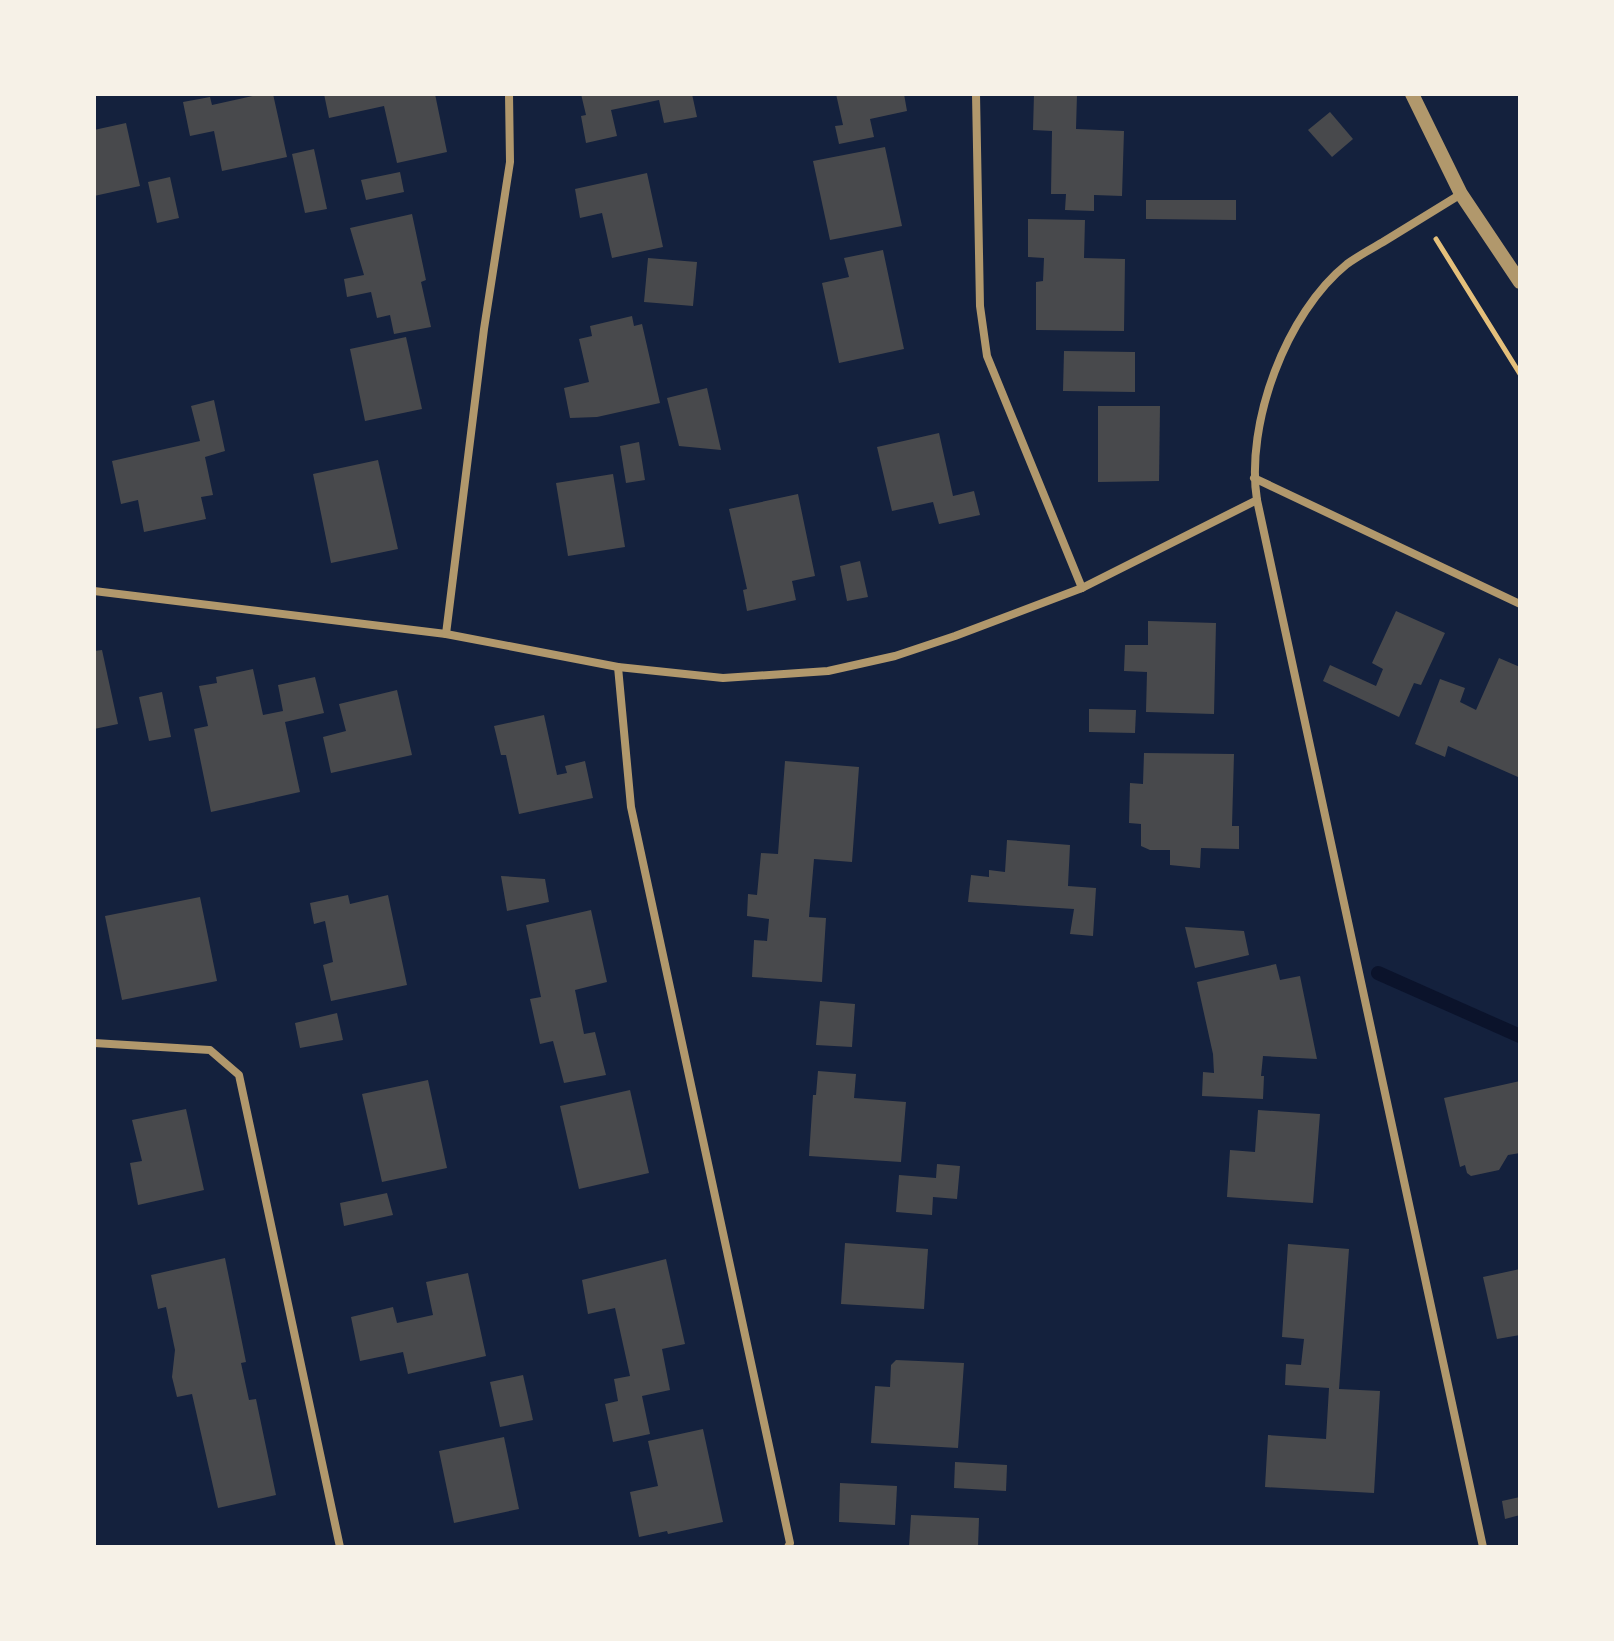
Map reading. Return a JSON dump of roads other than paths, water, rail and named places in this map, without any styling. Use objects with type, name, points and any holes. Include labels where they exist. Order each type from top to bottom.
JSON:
[{"type":"street","points":[[446,634],[484,329],[510,162],[509,94]]},
{"type":"street","points":[[976,94],[980,306],[987,356],[1082,588]]},
{"type":"street","points":[[1412,94],[1461,194],[1520,282]]},
{"type":"street","points":[[1461,194],[1347,264],[1313,299],[1287,340],[1266,394],[1254,478],[1483,1547]]},
{"type":"street","points":[[1254,478],[1520,604]]},
{"type":"street","points":[[94,591],[446,634],[618,667],[723,678],[828,671],[895,656],[1082,588],[1257,500]]},
{"type":"street","points":[[618,667],[631,807],[790,1543],[788,1547]]},
{"type":"street","points":[[94,1043],[210,1050],[239,1075],[340,1547]]},
{"type":"waterway","points":[[1378,973],[1520,1036]]}]
